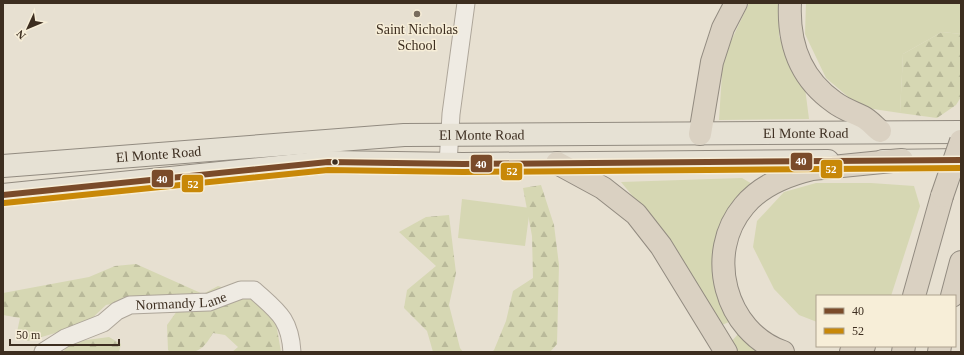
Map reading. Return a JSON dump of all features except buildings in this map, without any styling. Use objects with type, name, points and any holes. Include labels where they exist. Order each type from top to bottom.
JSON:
[{"type":"highway","points":[[700,134],[712,62],[723,28],[736,3]]},
{"type":"highway","points":[[790,3],[791,39],[798,58],[807,75],[818,89],[832,101],[847,111],[864,118],[880,131]]},
{"type":"highway","points":[[913,291],[942,196],[961,141]]},
{"type":"highway","points":[[783,352],[761,341],[747,328],[736,314],[729,297],[724,269],[725,248],[736,219],[743,206],[768,185],[798,172],[902,160]]},
{"type":"highway","points":[[557,163],[603,188],[636,214],[661,246],[726,352]]},
{"type":"highway","points":[[952,295],[961,262]]},
{"type":"highway","points":[[851,352],[862,347]]},
{"type":"main road","name":"El Monte Road","points":[[3,166],[394,135],[700,134],[880,131],[961,132]]},
{"type":"main road","name":"El Monte Road","points":[[3,195],[328,162],[448,164],[961,160]]},
{"type":"street","points":[[448,164],[449,135],[466,3]]},
{"type":"street","name":"Normandy Lane","points":[[43,352],[65,338],[103,323],[117,311],[130,305],[209,302],[242,290],[254,290],[283,317],[291,336],[292,352]]},
{"type":"green space","points":[[749,3],[782,3],[779,36],[805,88],[809,119],[719,120],[723,58]]},
{"type":"green space","points":[[806,3],[961,3],[961,34],[942,32],[903,54],[900,113],[860,107],[826,78],[805,34]]},
{"type":"green space","points":[[942,32],[961,34],[961,97],[956,105],[937,118],[900,113],[903,54]]},
{"type":"green space","points":[[742,178],[754,185],[722,234],[731,321],[720,326],[662,232],[621,182]]},
{"type":"green space","points":[[816,183],[871,183],[914,186],[920,206],[891,295],[816,295],[816,322],[799,315],[774,289],[753,247],[757,221],[784,192]]},
{"type":"green space","points":[[541,185],[554,225],[559,265],[557,344],[550,352],[492,352],[506,321],[513,291],[533,278],[532,236],[523,188]]},
{"type":"green space","points":[[462,199],[530,208],[525,246],[458,238]]},
{"type":"green space","points":[[449,215],[456,273],[449,305],[460,348],[463,352],[433,352],[427,331],[404,308],[407,290],[436,266],[399,232],[426,217]]},
{"type":"green space","points":[[136,264],[203,294],[218,286],[237,292],[274,311],[281,352],[232,352],[238,347],[225,335],[213,333],[201,349],[192,352],[170,352],[168,350],[167,325],[182,304],[142,298],[106,305],[86,324],[28,341],[17,332],[20,318],[3,315],[3,293],[89,277],[115,266]]},
{"type":"green space","points":[[739,333],[764,352],[737,352],[731,342]]},
{"type":"green space","points":[[109,337],[121,344],[119,352],[63,352],[71,342]]},
{"type":"transit line","name":"40","points":[[3,195],[328,162],[463,164],[961,160]]},
{"type":"transit line","name":"52","points":[[4,203],[328,170],[463,172],[961,168]]},
{"type":"place","name":"Saint Nicholas School","points":[[417,14]]}]
